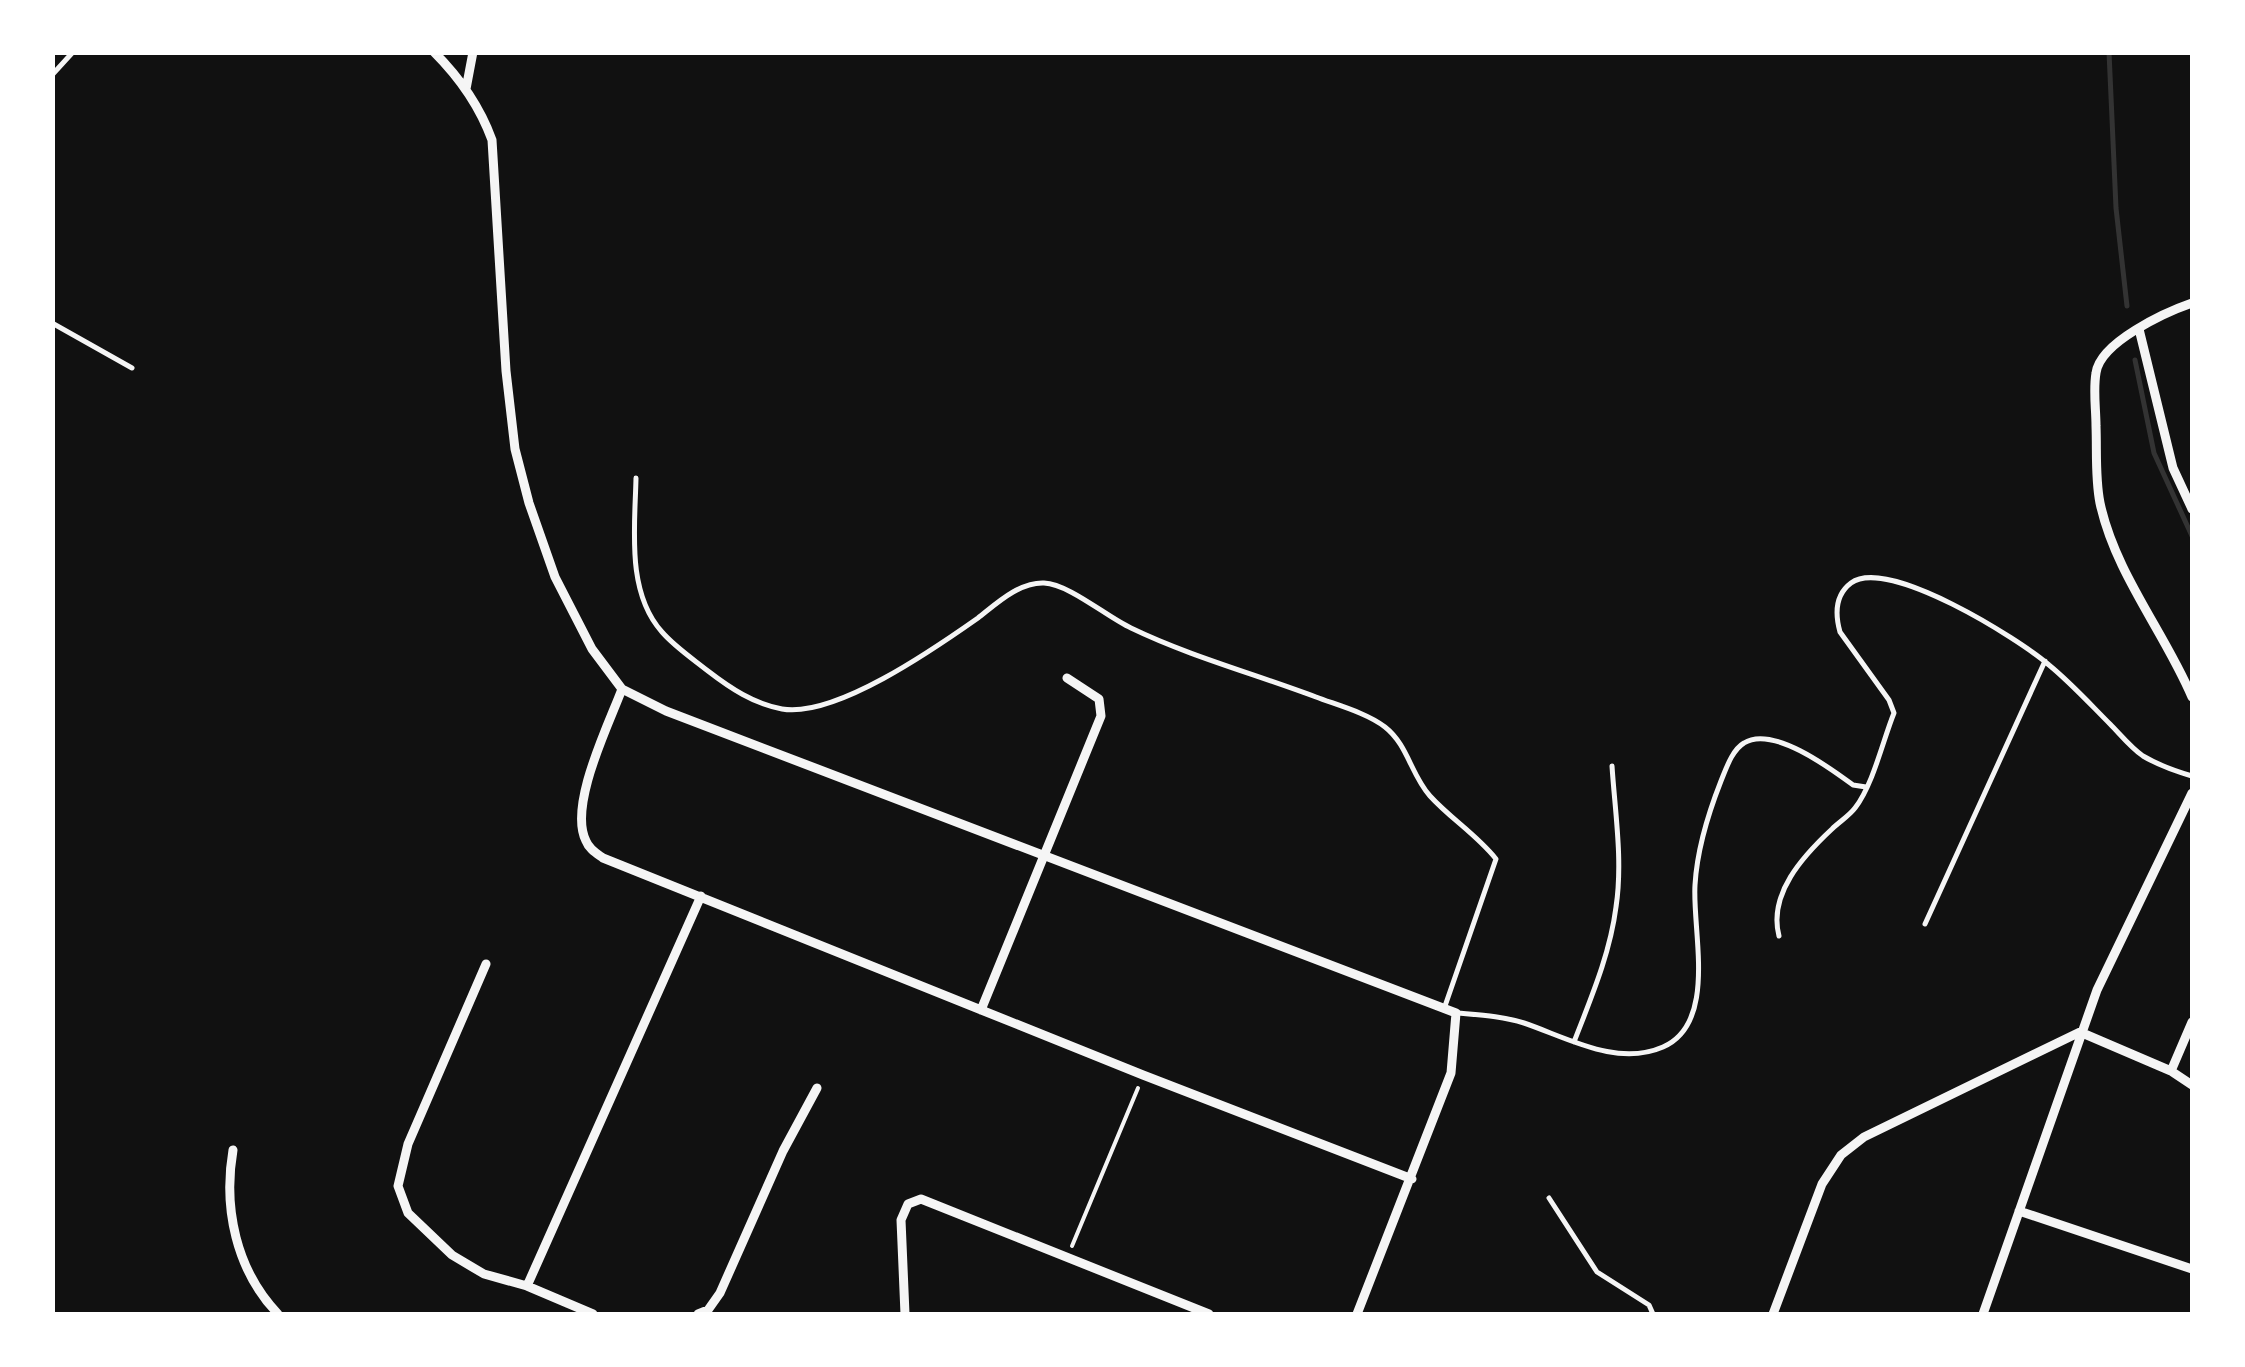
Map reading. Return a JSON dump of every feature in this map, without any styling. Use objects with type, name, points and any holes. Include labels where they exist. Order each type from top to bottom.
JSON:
[{"type":"street","points":[[434,52],[466,89],[484,117],[492,140],[506,371],[514,448],[528,503],[555,577],[592,649],[622,688],[666,711],[1456,1013],[1451,1074],[1357,1314]]},
{"type":"street","points":[[466,89],[474,52]]},
{"type":"street","points":[[2191,304],[2161,314],[2106,353],[2096,373],[2096,473],[2100,506],[2114,544],[2192,698]]},
{"type":"street","points":[[2139,328],[2173,468],[2192,509]]},
{"type":"street","points":[[980,1010],[1101,716],[1099,699],[1092,691],[1067,678]]},
{"type":"street","points":[[622,688],[584,799],[581,822],[584,840],[603,858],[1412,1179]]},
{"type":"street","points":[[1983,1314],[2080,1032],[2192,793]]},
{"type":"street","points":[[527,1286],[701,896]]},
{"type":"street","points":[[486,964],[408,1144],[398,1186],[408,1213],[452,1255],[484,1274],[527,1286],[593,1314]]},
{"type":"street","points":[[2172,1072],[2192,1022]]},
{"type":"street","points":[[1773,1314],[1822,1184],[1842,1155],[1864,1137],[2080,1032],[2172,1072],[2192,1085]]},
{"type":"street","points":[[698,1314],[708,1310],[720,1293],[783,1151],[816,1088]]},
{"type":"street","points":[[233,1150],[228,1204],[236,1240],[252,1280],[278,1314]]},
{"type":"street","points":[[905,1314],[902,1220],[908,1204],[921,1199],[1209,1314]]},
{"type":"street","points":[[2019,1211],[2192,1269]]},
{"type":"lane","points":[[52,75],[73,52]]},
{"type":"lane","points":[[52,323],[132,368]]},
{"type":"lane","points":[[636,478],[635,548],[639,584],[648,612],[683,651],[752,700],[781,709],[801,710],[828,704],[897,670],[1020,589],[1046,583],[1060,587],[1134,630],[1384,726],[1404,748],[1415,776],[1430,796],[1496,859],[1445,1006]]},
{"type":"lane","points":[[1778,936],[1775,911],[1799,864],[1856,808],[1894,713],[1889,700],[1840,632],[1836,606],[1850,583],[1862,578],[1902,580],[1942,599],[2046,661],[2140,754],[2192,776]]},
{"type":"lane","points":[[1926,924],[2046,661]]},
{"type":"lane","points":[[1456,1013],[1495,1016],[1595,1050],[1638,1054],[1676,1040],[1691,1020],[1698,984],[1695,886],[1699,856],[1717,792],[1738,748],[1756,738],[1779,742],[1853,785],[1866,787]]},
{"type":"lane","points":[[1574,1042],[1600,972],[1617,904],[1612,766]]},
{"type":"lane","points":[[1549,1198],[1598,1272],[1648,1306],[1653,1314]]},
{"type":"path","points":[[1066,1260],[1143,1075]]},
{"type":"waterway","points":[[2109,52],[2116,208],[2127,306]]},
{"type":"waterway","points":[[2135,360],[2154,453],[2192,536]]}]
